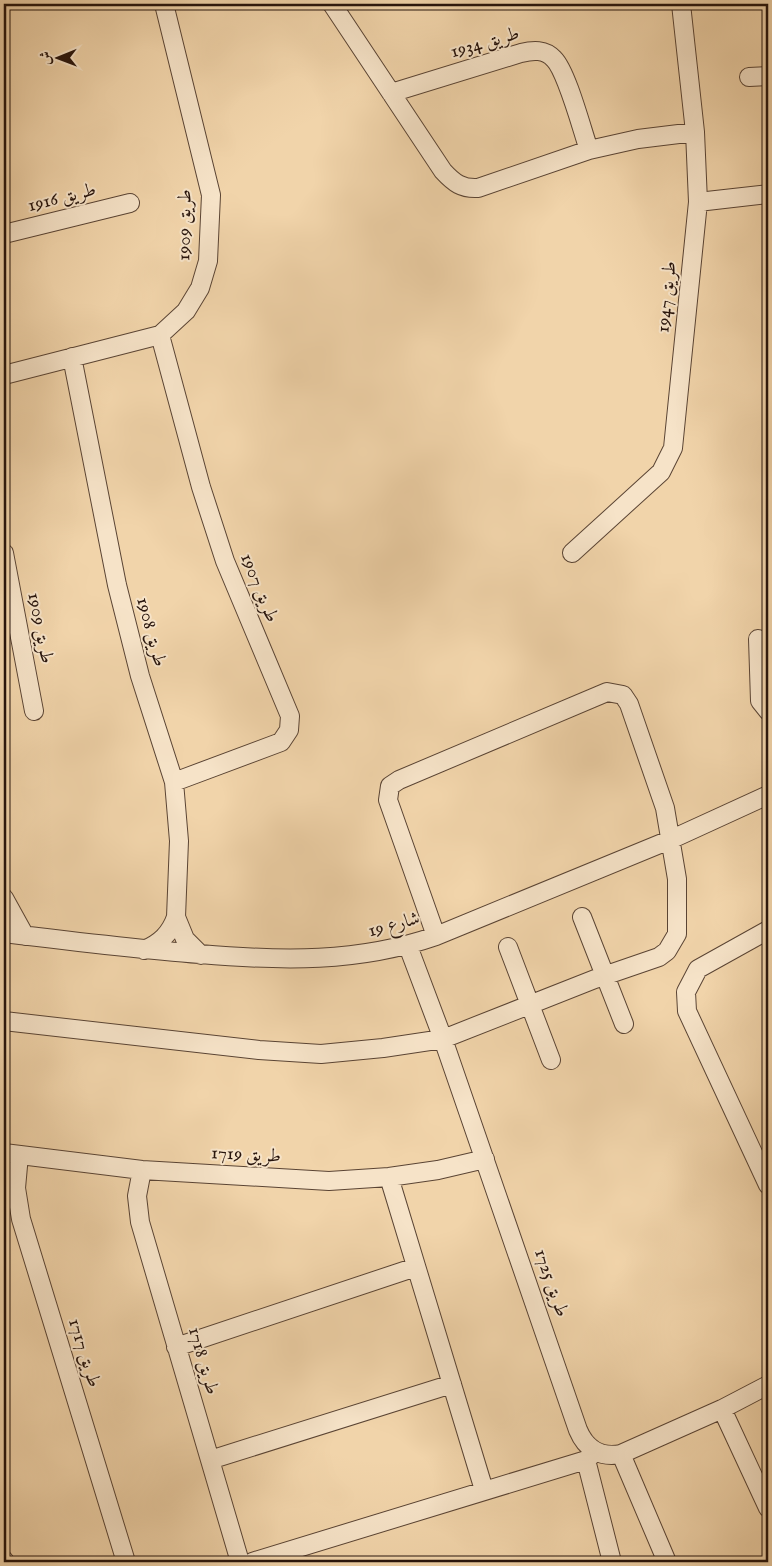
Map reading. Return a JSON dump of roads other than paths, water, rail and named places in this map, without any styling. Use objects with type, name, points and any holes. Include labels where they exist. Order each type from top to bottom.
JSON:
[{"type":"street","name":"طريق 1909","points":[[4,375],[160,335],[186,311],[200,288],[208,261],[211,195],[164,4]]},
{"type":"street","points":[[332,4],[443,171],[458,185],[468,188],[489,185],[589,150],[638,139],[695,132]]},
{"type":"street","name":"طريق 1947","points":[[572,553],[661,472],[673,448],[698,202],[695,132],[681,4]]},
{"type":"street","name":"طريق 1934","points":[[391,93],[531,50],[543,51],[554,59],[562,71],[589,150]]},
{"type":"street","points":[[749,77],[768,76]]},
{"type":"street","points":[[698,202],[768,194]]},
{"type":"street","name":"طريق 1916","points":[[4,234],[130,202]]},
{"type":"street","name":"طريق 1907","points":[[160,335],[216,534],[290,716],[289,730],[281,742],[174,782]]},
{"type":"street","name":"طريق 1908","points":[[72,357],[106,536],[123,610],[140,676],[174,782],[179,841],[176,917],[168,934],[161,941],[144,950]]},
{"type":"street","name":"طريق 1909","points":[[4,553],[34,710]]},
{"type":"street","points":[[758,639],[760,701],[768,711]]},
{"type":"street","points":[[4,1021],[321,1054],[443,1039],[605,976],[659,958],[672,943],[678,924],[677,879],[672,857],[672,839],[665,808],[629,704],[618,693],[607,692],[399,780],[390,786],[388,800],[436,936]]},
{"type":"street","name":"شارع 19","points":[[4,933],[144,950],[243,958],[338,958],[408,946],[672,839],[768,795]]},
{"type":"street","points":[[4,898],[25,936]]},
{"type":"street","name":"طريق 1908","points":[[176,917],[185,939],[202,955]]},
{"type":"street","points":[[582,917],[624,1024]]},
{"type":"street","points":[[768,930],[698,969],[686,992],[687,1011],[768,1185]]},
{"type":"street","name":"طريق 1725","points":[[408,946],[443,1039],[578,1430],[591,1456]]},
{"type":"street","points":[[508,947],[551,1060]]},
{"type":"street","name":"طريق 1719","points":[[11,1154],[142,1170],[329,1181],[389,1177],[438,1170],[485,1159]]},
{"type":"street","name":"طريق 1717","points":[[11,1154],[21,1219],[126,1562]]},
{"type":"street","name":"طريق 1718","points":[[142,1170],[137,1196],[140,1222],[240,1562]]},
{"type":"street","points":[[389,1177],[484,1490]]},
{"type":"street","points":[[176,1347],[416,1267]]},
{"type":"street","points":[[210,1460],[452,1384]]},
{"type":"street","points":[[252,1562],[591,1456],[621,1454],[722,1409],[768,1385]]},
{"type":"street","points":[[722,1409],[768,1508]]},
{"type":"street","points":[[621,1454],[668,1562]]},
{"type":"street","points":[[591,1456],[612,1562]]}]
